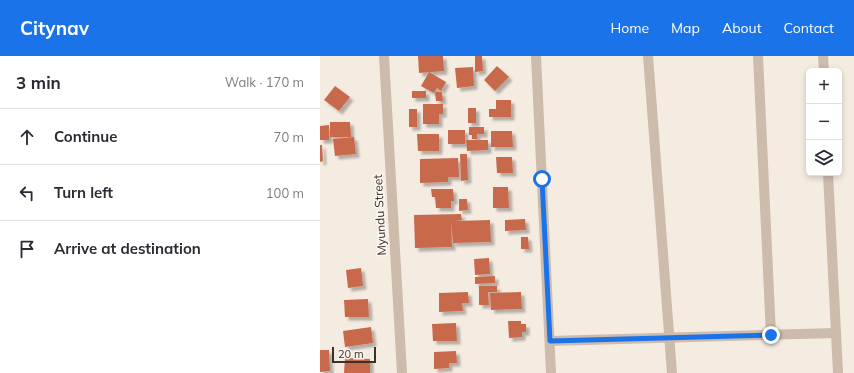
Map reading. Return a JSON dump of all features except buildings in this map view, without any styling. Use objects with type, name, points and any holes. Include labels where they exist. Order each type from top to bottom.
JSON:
[{"type":"street","name":"Myundu Street","points":[[384,56],[402,373]]},
{"type":"street","points":[[536,56],[551,373]]},
{"type":"street","points":[[648,56],[672,373]]},
{"type":"street","points":[[758,56],[771,335]]},
{"type":"street","points":[[823,56],[824,68]]},
{"type":"street","points":[[828,176],[838,373]]},
{"type":"street","points":[[550,341],[670,339],[836,333]]},
{"type":"route","points":[[542,179],[550,341],[670,339],[771,335]]}]
